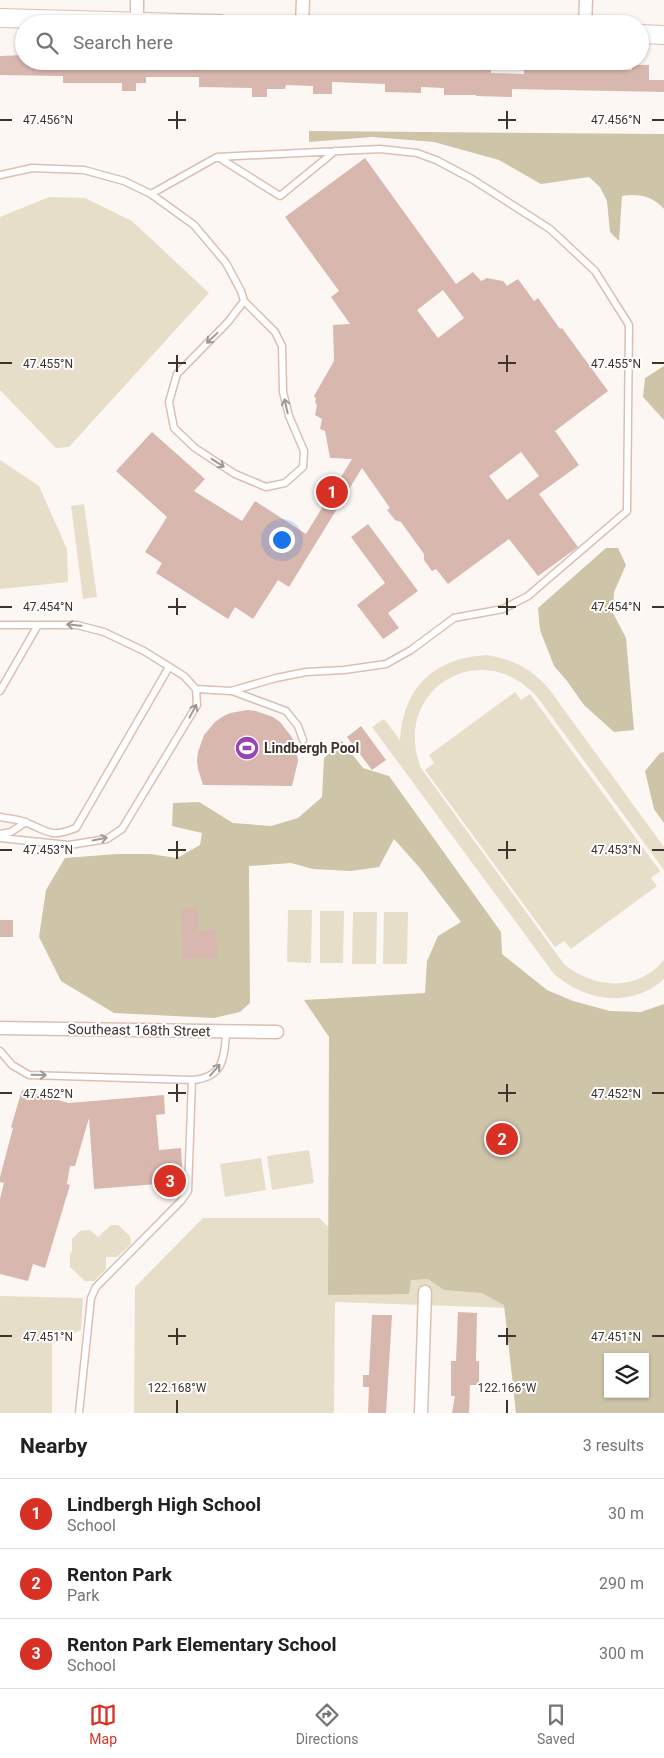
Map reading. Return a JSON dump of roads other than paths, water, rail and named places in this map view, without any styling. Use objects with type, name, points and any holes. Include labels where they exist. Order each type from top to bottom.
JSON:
[{"type":"street","points":[[137,0],[137,15]]},
{"type":"street","points":[[302,15],[303,0]]},
{"type":"street","points":[[586,0],[586,15]]},
{"type":"street","points":[[0,18],[15,18]]},
{"type":"street","points":[[649,34],[664,35]]},
{"type":"street","name":"Southeast 168th Street","points":[[0,1028],[277,1032]]},
{"type":"street","points":[[421,1413],[425,1292]]},
{"type":"lane","points":[[151,194],[217,157],[380,149],[416,153],[436,160],[472,179],[550,229],[594,271],[629,325],[627,510],[528,596],[503,609],[454,618],[411,650],[386,664],[344,670],[306,672],[276,678],[231,691]]},
{"type":"lane","points":[[217,157],[280,196],[335,152]]},
{"type":"lane","points":[[0,175],[32,168],[84,170],[124,181],[151,194],[194,225],[226,263],[241,291],[244,301],[275,332],[282,346],[283,392],[296,436],[304,451],[303,467],[286,482],[266,487],[235,474],[195,448],[174,428],[169,402],[177,374],[228,322],[244,301]]},
{"type":"lane","points":[[0,625],[77,625],[104,632],[144,651],[184,676],[196,689],[197,705],[122,829],[108,839],[69,844],[0,836]]},
{"type":"lane","points":[[0,691],[38,625]]},
{"type":"lane","points":[[0,817],[26,822],[49,833],[64,833],[76,828],[169,667]]},
{"type":"lane","points":[[196,689],[231,691],[286,711],[298,726],[303,740]]},
{"type":"lane","points":[[0,836],[11,832],[26,822]]},
{"type":"lane","points":[[0,1051],[12,1065],[29,1075],[206,1079],[215,1072],[222,1061],[226,1049],[226,1031]]},
{"type":"lane","points":[[79,1413],[92,1298],[96,1287],[181,1201],[188,1191],[192,1080]]},
{"type":"place","name":"Lindbergh High School","points":[[332,492]]},
{"type":"place","name":"Lindbergh Pool","points":[[247,748]]},
{"type":"place","name":"Renton Park","points":[[502,1139]]},
{"type":"place","name":"Renton Park Elementary School","points":[[170,1181]]}]
